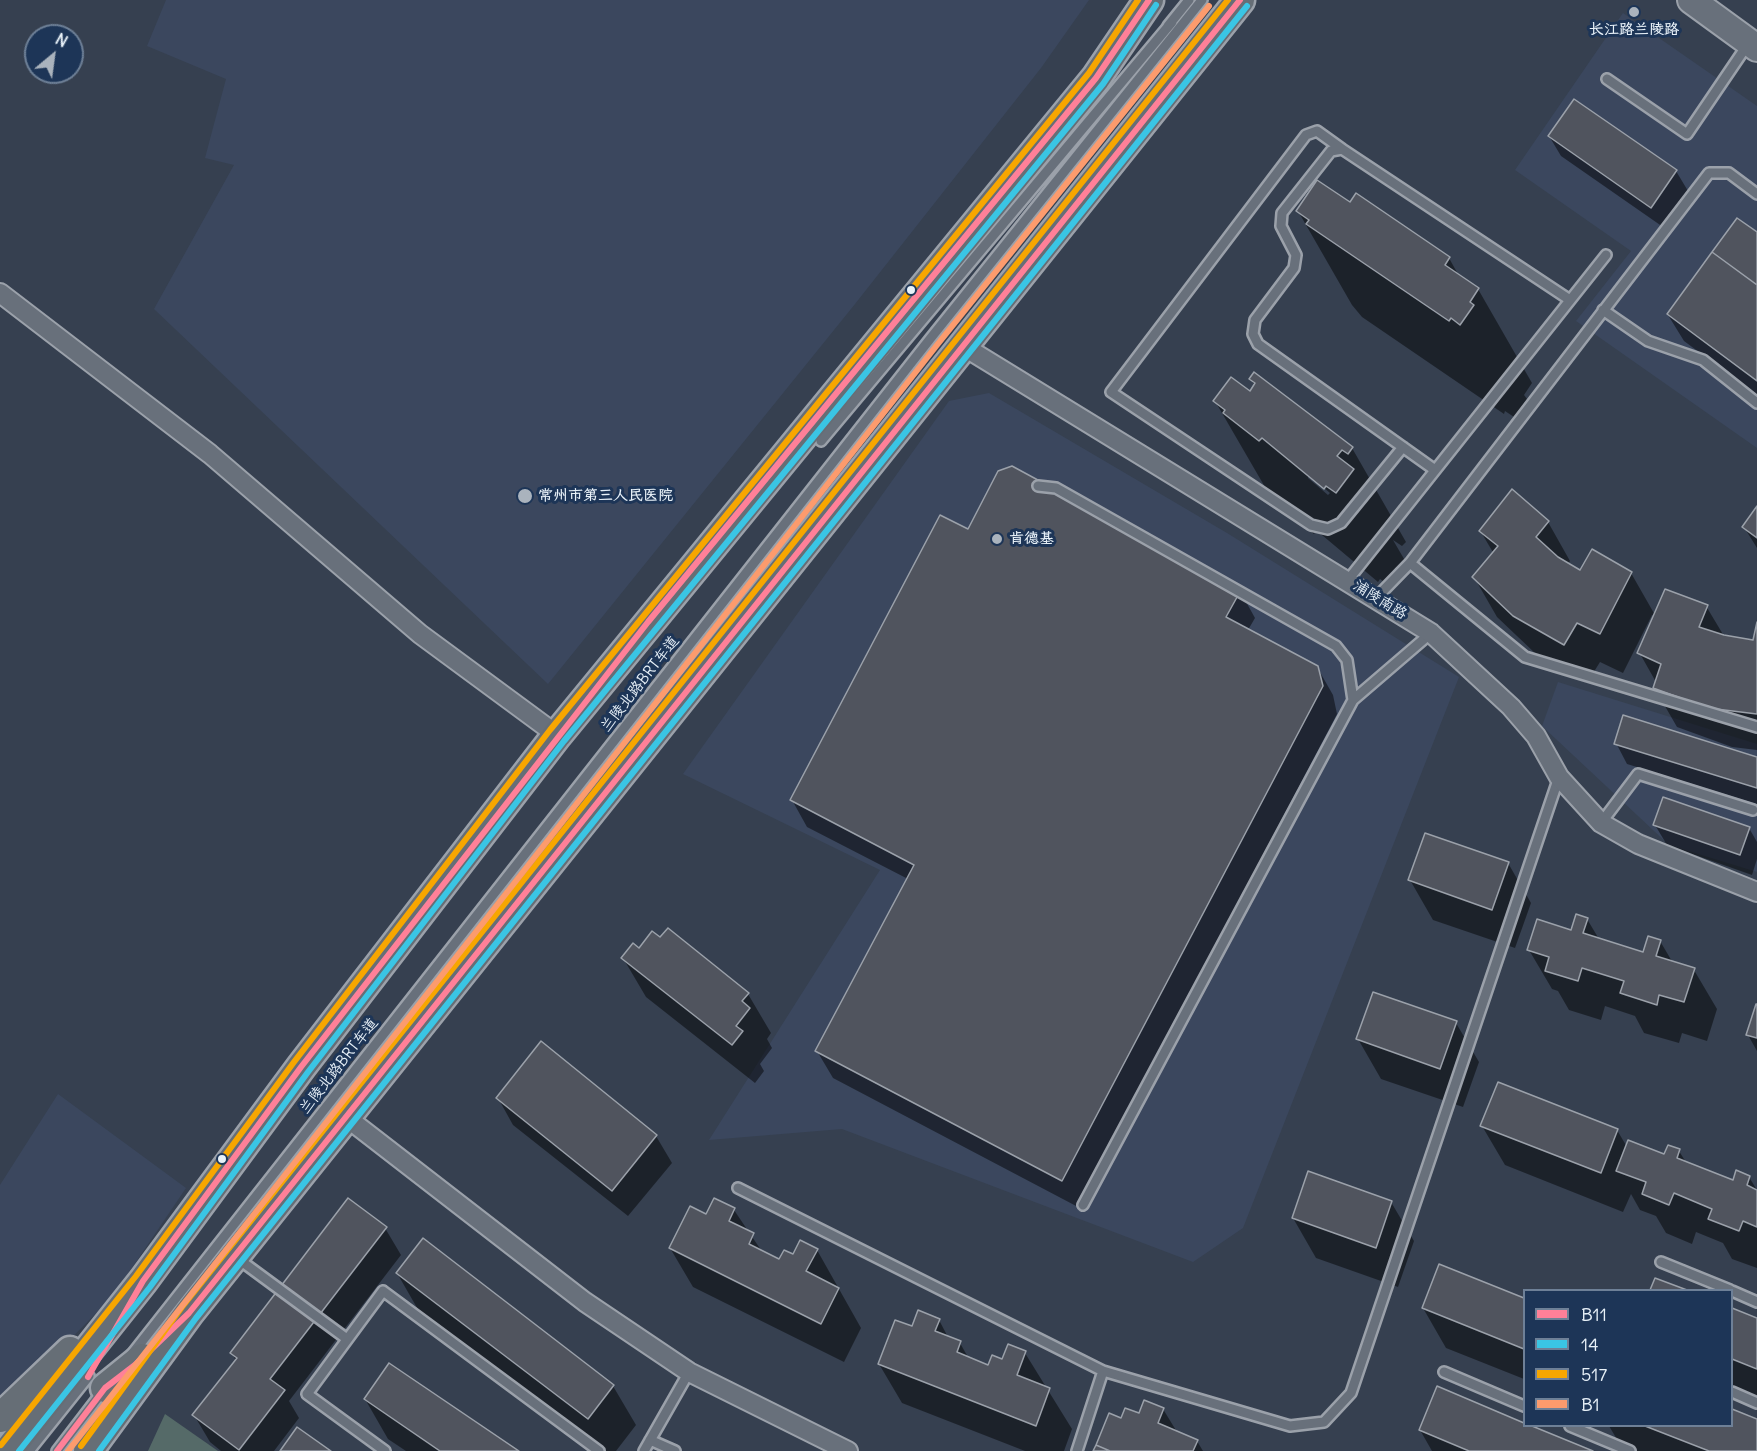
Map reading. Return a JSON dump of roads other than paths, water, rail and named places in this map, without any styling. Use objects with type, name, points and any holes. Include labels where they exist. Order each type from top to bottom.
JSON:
[{"type":"main road","points":[[0,1418],[142,1281],[301,1067],[557,735],[1002,189],[1096,78],[1149,0]]},
{"type":"main road","points":[[112,1451],[189,1313],[1240,0]]},
{"type":"main road","points":[[1691,0],[1753,45]]},
{"type":"main road","points":[[88,1451],[98,1383],[142,1281]]},
{"type":"main road","points":[[8,1451],[189,1313]]},
{"type":"street","points":[[0,293],[210,454],[420,634],[557,735]]},
{"type":"street","name":"浦陵南路","points":[[963,346],[1431,633],[1511,707],[1536,736],[1559,777],[1601,823],[1638,844],[1757,892]]},
{"type":"street","points":[[346,1117],[585,1302],[689,1372],[849,1451]]},
{"type":"lane","points":[[821,441],[1189,0]]},
{"type":"lane","name":"兰陵北路BRT车道","points":[[98,1383],[1202,0]]},
{"type":"lane","points":[[1002,189],[1172,22]]},
{"type":"lane","points":[[1607,79],[1687,134],[1753,45]]},
{"type":"lane","points":[[1403,447],[1341,523],[1328,529],[1311,525],[1111,392],[1306,135],[1317,131],[1570,300]]},
{"type":"lane","points":[[1342,149],[1332,150],[1282,213],[1281,226],[1296,255],[1294,268],[1255,320],[1253,334],[1258,344],[1435,470]]},
{"type":"lane","points":[[1376,598],[1410,563],[1709,173],[1729,173],[1757,194]]},
{"type":"lane","points":[[1347,580],[1606,255]]},
{"type":"lane","points":[[1603,310],[1648,341],[1703,360],[1757,403]]},
{"type":"lane","points":[[1038,486],[1056,488],[1336,646],[1347,660],[1353,699]]},
{"type":"lane","points":[[1410,563],[1525,657],[1757,727]]},
{"type":"lane","points":[[1083,1205],[1353,699],[1431,633]]},
{"type":"lane","points":[[1601,823],[1638,774],[1753,810]]},
{"type":"lane","points":[[738,1188],[1103,1371],[1290,1426],[1324,1422],[1351,1393],[1559,777]]},
{"type":"lane","points":[[235,1256],[347,1339]]},
{"type":"lane","points":[[1661,1262],[1726,1289]]},
{"type":"lane","points":[[385,1451],[307,1394],[383,1291],[599,1451]]},
{"type":"lane","points":[[1733,1292],[1757,1302]]},
{"type":"lane","points":[[1077,1451],[1103,1371]]},
{"type":"lane","points":[[644,1451],[689,1372]]},
{"type":"lane","points":[[1444,1372],[1523,1406]]},
{"type":"lane","points":[[29,1451],[98,1383]]},
{"type":"lane","points":[[57,1451],[98,1383]]},
{"type":"lane","points":[[1733,1393],[1757,1403]]},
{"type":"lane","points":[[1575,1427],[1630,1451]]},
{"type":"lane","points":[[650,1440],[675,1451]]},
{"type":"place","name":"长江路兰陵路","points":[[1634,12]]},
{"type":"place","name":"常州市第三人民医院","points":[[525,496]]},
{"type":"place","name":"肯德基","points":[[997,539]]}]
